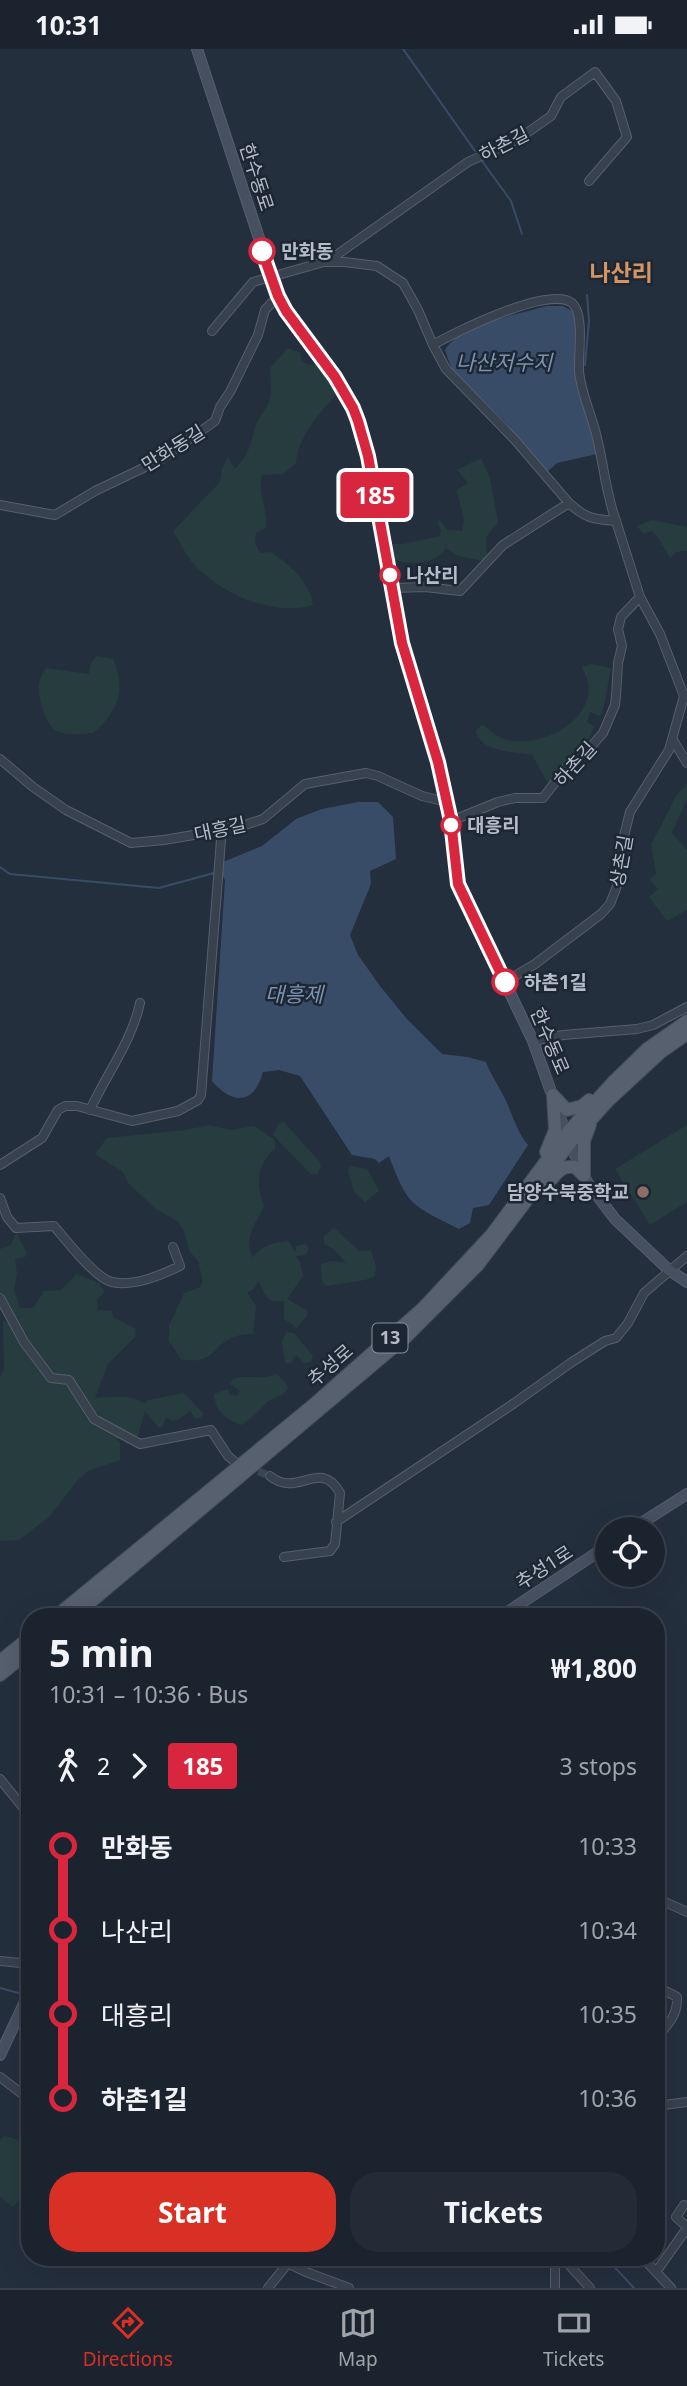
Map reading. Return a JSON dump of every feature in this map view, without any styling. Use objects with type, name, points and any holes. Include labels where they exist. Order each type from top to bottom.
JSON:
[{"type":"main road","name":"추성로","points":[[66,1608],[377,1350],[423,1308],[486,1240],[614,1081],[647,1049],[687,1021]]},
{"type":"main road","name":"추성로","points":[[83,1608],[406,1337],[478,1265],[568,1138],[661,1052],[687,1034]]},
{"type":"main road","points":[[553,1095],[566,1109],[582,1107],[622,1066],[647,1049]]},
{"type":"main road","points":[[486,1240],[550,1146],[555,1130],[553,1095]]},
{"type":"main road","points":[[584,1176],[584,1141],[597,1113]]},
{"type":"main road","points":[[478,1265],[526,1213],[559,1169],[575,1167],[584,1176]]},
{"type":"main road","points":[[0,1661],[21,1644]]},
{"type":"main road","points":[[0,1675],[21,1658]]},
{"type":"street","name":"한수동로","points":[[197,49],[278,296],[335,377],[353,408],[368,456],[405,655],[438,762],[447,802],[458,884],[533,1041],[584,1176],[615,1219],[669,1270],[687,1282]]},
{"type":"street","name":"하촌길","points":[[334,261],[338,254],[468,162],[508,145],[536,127],[551,116],[561,97],[595,72],[616,101],[627,137],[589,181]]},
{"type":"street","name":"하촌길","points":[[212,331],[253,282],[334,261],[377,266],[398,279],[413,300],[446,369],[515,440],[569,503],[582,515],[592,519],[616,521]]},
{"type":"street","name":"만화동길","points":[[0,505],[55,515],[72,503],[160,460],[186,443],[215,421],[258,335],[265,310],[278,296]]},
{"type":"street","points":[[433,345],[487,317],[550,299],[571,302],[579,319],[580,379],[597,437],[608,499],[640,597]]},
{"type":"street","points":[[393,589],[425,587],[460,591],[503,545],[569,503]]},
{"type":"street","name":"하촌길","points":[[451,821],[498,801],[515,797],[543,798],[572,760],[587,751],[603,733],[615,705],[622,646],[618,629],[621,617],[640,597]]},
{"type":"street","name":"상촌길","points":[[505,982],[535,964],[608,908],[619,881],[619,856],[630,812],[673,740],[686,696],[660,634],[640,597]]},
{"type":"street","points":[[673,740],[687,763]]},
{"type":"street","name":"대흥길","points":[[0,759],[66,810],[131,843],[245,825],[264,819],[304,784],[366,773],[422,796],[447,802]]},
{"type":"street","points":[[0,1165],[42,1138],[58,1110],[65,1106],[132,1121],[148,1120],[178,1111],[198,1100],[201,1095],[222,827]]},
{"type":"street","points":[[90,1110],[103,1081],[125,1044],[140,1003]]},
{"type":"street","points":[[533,1041],[563,1035],[645,1027],[687,1007]]},
{"type":"street","points":[[0,1198],[16,1228],[54,1226],[74,1252],[109,1282],[126,1283],[156,1276],[180,1266],[173,1247]]},
{"type":"street","points":[[336,1522],[572,1361],[605,1341],[616,1338],[644,1293],[687,1256]]},
{"type":"street","points":[[0,1298],[24,1342],[51,1378],[69,1380],[94,1419],[139,1444],[211,1430],[228,1457],[234,1461]]},
{"type":"street","points":[[270,1476],[280,1484],[288,1485],[313,1477],[330,1481],[340,1493],[335,1544],[330,1552],[284,1557]]},
{"type":"street","points":[[651,1517],[687,1494]]},
{"type":"street","name":"추성1로","points":[[514,1608],[595,1554]]},
{"type":"street","points":[[0,1779],[21,1805]]},
{"type":"street","points":[[665,1902],[687,1912]]},
{"type":"street","points":[[0,1961],[21,1963]]},
{"type":"street","points":[[665,1991],[677,1997],[678,2004],[674,2018],[665,2028]]},
{"type":"street","points":[[0,2055],[21,2011]]},
{"type":"street","points":[[0,2077],[21,2093]]},
{"type":"street","points":[[665,2105],[687,2102]]},
{"type":"street","points":[[665,2259],[687,2228],[676,2217],[684,2205]]},
{"type":"street","points":[[268,2288],[287,2266]]},
{"type":"street","points":[[298,2266],[306,2272],[349,2288]]},
{"type":"street","points":[[555,2266],[555,2288]]},
{"type":"street","points":[[570,2266],[590,2288]]},
{"type":"street","points":[[650,2266],[671,2288]]},
{"type":"street","points":[[656,2272],[660,2266]]},
{"type":"green space","points":[[288,348],[300,353],[302,361],[309,365],[319,364],[339,391],[306,433],[296,463],[283,474],[262,475],[266,528],[256,533],[255,543],[260,553],[271,552],[292,568],[308,589],[313,605],[297,608],[264,605],[216,583],[191,561],[174,533],[220,482],[228,457],[235,469],[244,458],[270,397],[270,368]]},
{"type":"green space","points":[[481,458],[490,478],[498,522],[486,537],[487,558],[484,561],[458,556],[446,548],[430,561],[409,563],[395,560],[391,544],[440,536],[437,522],[440,520],[447,530],[462,531],[464,521],[457,490],[468,483],[457,470]]},
{"type":"green space","points":[[652,520],[687,527],[687,551],[676,552],[670,558],[657,536],[651,531],[643,534],[637,526]]},
{"type":"green space","points":[[97,656],[113,659],[117,670],[119,690],[114,709],[93,733],[68,734],[55,730],[46,717],[40,699],[39,683],[43,673],[46,668],[89,674],[91,663]]},
{"type":"green space","points":[[592,664],[611,668],[604,706],[600,716],[590,712],[587,722],[594,726],[587,743],[549,785],[532,755],[498,750],[479,738],[476,730],[482,725],[501,738],[515,741],[530,741],[560,730],[573,721],[583,709],[588,696],[588,682],[581,667]]},
{"type":"green space","points":[[687,784],[687,799],[672,833],[687,850],[687,910],[667,921],[649,897],[658,889],[649,879],[656,874],[651,845],[676,796]]},
{"type":"green space","points":[[284,1122],[319,1161],[321,1167],[317,1174],[310,1174],[273,1135],[279,1123]]},
{"type":"green space","points":[[210,1125],[230,1130],[254,1126],[275,1140],[275,1149],[264,1162],[259,1175],[264,1206],[251,1232],[250,1251],[253,1258],[264,1247],[274,1243],[289,1241],[295,1252],[296,1246],[306,1244],[309,1249],[306,1255],[296,1256],[303,1276],[287,1299],[308,1311],[297,1328],[284,1319],[284,1301],[269,1299],[258,1281],[253,1290],[247,1292],[256,1306],[253,1334],[229,1339],[204,1359],[181,1359],[169,1341],[169,1326],[184,1293],[200,1287],[203,1281],[198,1261],[190,1252],[183,1229],[177,1221],[156,1209],[129,1184],[123,1172],[95,1154],[107,1138]]},
{"type":"green space","points":[[687,1125],[687,1202],[650,1225],[615,1169]]},
{"type":"green space","points":[[351,1166],[367,1169],[379,1191],[365,1202],[354,1191],[348,1170]]},
{"type":"green space","points":[[334,1228],[359,1251],[371,1250],[376,1267],[375,1276],[326,1286],[322,1282],[321,1264],[332,1261],[346,1263],[334,1249],[324,1244],[324,1236]]},
{"type":"green space","points":[[16,1232],[27,1253],[25,1257],[15,1259],[17,1274],[14,1289],[20,1308],[33,1308],[44,1291],[61,1290],[77,1274],[99,1283],[105,1292],[97,1299],[98,1310],[112,1311],[113,1317],[136,1329],[135,1337],[108,1364],[95,1398],[128,1397],[145,1404],[148,1400],[184,1393],[204,1414],[195,1419],[190,1411],[172,1421],[166,1417],[159,1428],[145,1411],[137,1439],[116,1439],[120,1442],[120,1460],[90,1470],[78,1480],[49,1517],[19,1540],[0,1541],[0,1378],[4,1368],[3,1320],[12,1326],[12,1311],[4,1294],[0,1295],[0,1249],[11,1245]]},
{"type":"green space","points":[[286,1332],[294,1333],[313,1356],[311,1362],[304,1363],[296,1355],[291,1363],[285,1363],[282,1342]]},
{"type":"green space","points":[[276,1374],[284,1380],[288,1388],[246,1422],[241,1425],[235,1423],[219,1410],[214,1394],[227,1389],[230,1394],[237,1396],[240,1391],[230,1384],[233,1379]]},
{"type":"green space","points":[[4,2136],[21,2143],[21,2198],[13,2207],[0,2197],[0,2140]]},
{"type":"water","name":"나산저수지","points":[[547,306],[563,306],[572,311],[577,323],[577,384],[597,454],[557,463],[546,473],[506,423],[452,370],[445,350],[463,333]]},
{"type":"water","name":"대흥제","points":[[358,802],[378,802],[393,817],[396,859],[370,871],[371,884],[350,935],[358,955],[406,1018],[442,1054],[486,1062],[528,1145],[489,1205],[473,1208],[470,1223],[459,1229],[414,1203],[401,1186],[389,1156],[379,1163],[375,1159],[352,1155],[300,1076],[279,1070],[263,1072],[254,1091],[242,1098],[228,1094],[212,1081],[225,880],[222,875],[223,862],[262,846],[296,819],[322,809]]},
{"type":"waterway","points":[[403,49],[475,151]]},
{"type":"waterway","points":[[482,161],[511,201],[522,234]]},
{"type":"waterway","points":[[585,365],[589,320],[587,295]]},
{"type":"waterway","points":[[0,867],[10,874],[159,888],[214,873]]},
{"type":"waterway","points":[[0,1988],[21,1994]]},
{"type":"waterway","points":[[613,2266],[634,2288]]},
{"type":"tunnel","points":[[247,1467],[270,1476]]},
{"type":"bus line","name":"185","points":[[262,251],[286,311],[335,377],[353,408],[364,439],[402,643],[438,762],[451,821],[458,884],[505,982]]},
{"type":"place","name":"만화동","points":[[262,251]]},
{"type":"place","name":"나산리","points":[[390,575]]},
{"type":"place","name":"대흥리","points":[[451,825]]},
{"type":"place","name":"하촌1길","points":[[505,982]]},
{"type":"place","name":"담양수북중학교","points":[[643,1192]]},
{"type":"district","name":"나산리","points":[[621,273]]}]
